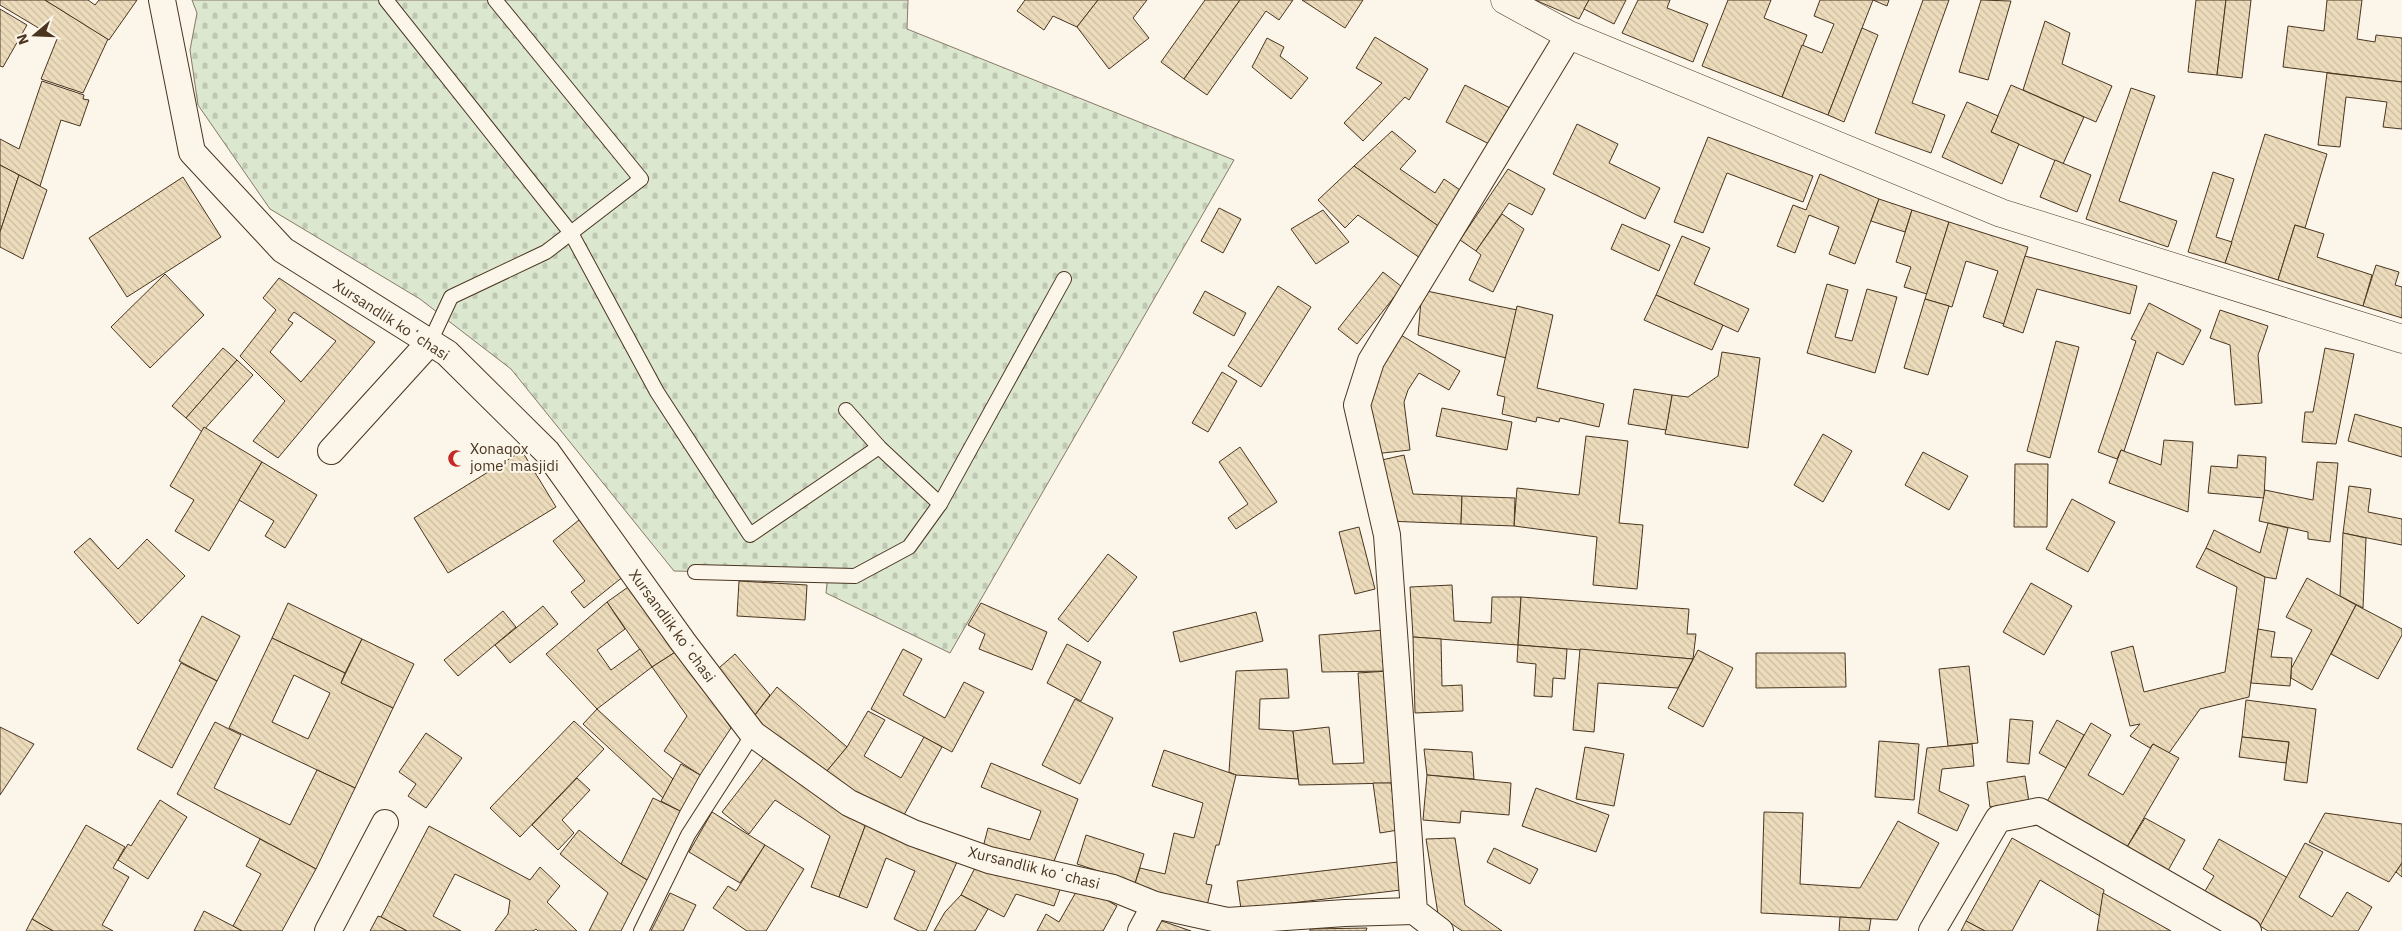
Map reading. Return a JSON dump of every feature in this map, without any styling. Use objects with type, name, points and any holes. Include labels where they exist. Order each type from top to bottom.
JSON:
[{"type":"street","name":"Xursandlik koʻchasi","points":[[162,0],[192,152],[283,250],[447,353],[547,452],[682,642],[753,734],[849,803],[912,833],[988,860],[1113,888],[1155,905],[1227,921],[1345,913],[1414,911]]},
{"type":"street","points":[[1505,0],[1569,35],[2001,213],[2402,339]]},
{"type":"street","points":[[1440,931],[1414,911],[1387,534],[1357,405],[1370,361],[1569,35]]},
{"type":"street","points":[[331,451],[430,342]]},
{"type":"street","points":[[1932,931],[1998,819],[2039,811],[2248,931]]},
{"type":"street","points":[[328,931],[385,823]]},
{"type":"street","points":[[1141,931],[1155,905]]},
{"type":"lane","points":[[386,0],[571,233],[657,392],[750,535],[879,447]]},
{"type":"lane","points":[[430,342],[451,297],[546,252],[641,179],[495,0]]},
{"type":"lane","points":[[695,572],[855,576],[909,547],[940,504],[1064,279]]},
{"type":"lane","points":[[846,410],[879,447],[940,504]]},
{"type":"lane","points":[[640,931],[688,835],[753,734]]},
{"type":"green space","points":[[192,0],[908,0],[907,29],[1234,160],[950,653],[826,593],[828,574],[674,571],[511,369],[420,299],[270,209],[198,105],[190,50],[197,13]]},
{"type":"building","points":[[0,0],[45,0],[108,39],[83,93],[41,79],[57,39],[0,5]]},
{"type":"building","points":[[45,0],[88,0],[95,5],[99,0],[137,0],[109,40]]},
{"type":"building","points":[[1025,0],[1098,0],[1077,27],[1053,16],[1044,30],[1017,11]]},
{"type":"building","points":[[1098,0],[1147,0],[1133,18],[1149,38],[1109,69],[1077,27]]},
{"type":"building","points":[[1205,0],[1240,0],[1184,79],[1161,62]]},
{"type":"building","points":[[1240,0],[1293,0],[1279,20],[1266,11],[1207,95],[1184,79]]},
{"type":"building","points":[[1302,0],[1363,0],[1345,28]]},
{"type":"building","points":[[1535,0],[1589,0],[1579,19]]},
{"type":"building","points":[[1589,0],[1626,0],[1614,24],[1584,9]]},
{"type":"building","points":[[1638,0],[1670,0],[1667,8],[1708,24],[1693,62],[1622,33]]},
{"type":"building","points":[[1728,0],[1771,0],[1764,18],[1807,35],[1782,97],[1702,66]]},
{"type":"building","points":[[1820,0],[1873,0],[1828,115],[1782,97],[1802,45],[1822,53],[1834,24],[1814,16]]},
{"type":"building","points":[[1873,0],[1889,0],[1887,6]]},
{"type":"building","points":[[1923,0],[1949,0],[1912,103],[1945,115],[1931,153],[1875,133]]},
{"type":"building","points":[[1981,0],[2011,1],[1988,80],[1959,72]]},
{"type":"building","points":[[2196,0],[2226,0],[2217,75],[2188,72]]},
{"type":"building","points":[[2226,0],[2251,0],[2242,78],[2217,75]]},
{"type":"building","points":[[2327,0],[2362,0],[2357,39],[2375,42],[2376,35],[2402,38],[2402,82],[2283,67],[2288,26],[2324,31]]},
{"type":"building","points":[[0,9],[27,25],[3,67],[0,66]]},
{"type":"building","points":[[2045,21],[2070,33],[2062,64],[2112,86],[2096,122],[2023,90]]},
{"type":"building","points":[[1862,28],[1878,35],[1844,122],[1828,115]]},
{"type":"building","points":[[1375,37],[1428,69],[1409,100],[1405,97],[1363,141],[1344,123],[1382,83],[1356,68]]},
{"type":"building","points":[[1267,38],[1284,47],[1280,56],[1308,78],[1291,99],[1252,67]]},
{"type":"building","points":[[2327,73],[2402,82],[2402,129],[2383,127],[2387,102],[2346,97],[2340,147],[2318,145]]},
{"type":"building","points":[[42,81],[84,95],[83,99],[89,100],[80,126],[61,120],[40,186],[0,165],[0,139],[19,149]]},
{"type":"building","points":[[1465,85],[1514,110],[1495,147],[1446,122]]},
{"type":"building","points":[[2011,85],[2084,117],[2063,164],[1991,132]]},
{"type":"building","points":[[2131,88],[2155,96],[2119,201],[2177,221],[2168,247],[2086,219]]},
{"type":"building","points":[[1967,102],[1998,116],[1991,132],[2019,144],[2002,184],[1942,157]]},
{"type":"building","points":[[1577,124],[1618,144],[1609,163],[1660,188],[1645,219],[1553,174]]},
{"type":"building","points":[[1392,131],[1416,151],[1400,169],[1435,193],[1444,179],[1466,194],[1441,228],[1354,166]]},
{"type":"building","points":[[2265,134],[2327,154],[2305,228],[2295,225],[2278,280],[2225,263]]},
{"type":"building","points":[[1708,137],[1813,176],[1803,202],[1727,173],[1703,233],[1674,222]]},
{"type":"building","points":[[2055,160],[2091,175],[2077,212],[2040,197]]},
{"type":"building","points":[[0,165],[19,175],[0,232]]},
{"type":"building","points":[[1354,166],[1441,228],[1420,258],[1358,215],[1345,228],[1318,200]]},
{"type":"building","points":[[1508,169],[1545,189],[1532,215],[1509,203],[1476,251],[1460,240]]},
{"type":"building","points":[[2213,172],[2234,179],[2216,237],[2232,242],[2225,263],[2188,252]]},
{"type":"building","points":[[1820,174],[1879,199],[1855,264],[1829,254],[1839,227],[1809,215],[1795,253],[1777,246],[1793,205],[1806,210]]},
{"type":"building","points":[[19,175],[47,190],[23,259],[0,247],[0,232]]},
{"type":"building","points":[[183,177],[221,237],[127,297],[89,238]]},
{"type":"building","points":[[1879,199],[1912,210],[1905,232],[1871,221]]},
{"type":"building","points":[[1219,208],[1241,219],[1223,253],[1201,241]]},
{"type":"building","points":[[1323,210],[1349,242],[1316,264],[1291,229]]},
{"type":"building","points":[[1912,210],[1949,222],[1927,294],[1904,287],[1911,267],[1896,262]]},
{"type":"building","points":[[1502,214],[1524,229],[1493,292],[1469,280],[1481,255],[1476,251]]},
{"type":"building","points":[[1949,222],[2028,247],[2004,324],[1983,317],[1998,271],[1966,261],[1952,307],[1925,299]]},
{"type":"building","points":[[1622,224],[1670,245],[1659,271],[1611,249]]},
{"type":"building","points":[[2295,225],[2324,234],[2317,257],[2372,275],[2363,306],[2278,280]]},
{"type":"building","points":[[1682,236],[1710,248],[1694,284],[1749,309],[1738,332],[1656,295]]},
{"type":"building","points":[[2025,256],[2137,286],[2130,314],[2037,289],[2023,333],[2003,326]]},
{"type":"building","points":[[2376,265],[2399,272],[2395,285],[2402,287],[2402,318],[2363,306]]},
{"type":"building","points":[[1383,272],[1402,287],[1357,344],[1338,329]]},
{"type":"building","points":[[165,274],[204,315],[150,368],[111,327]]},
{"type":"building","points":[[279,278],[375,342],[278,458],[253,441],[285,401],[240,356],[276,310],[263,298]],"holes":[[[294,312],[336,341],[301,382],[270,352],[293,323],[288,320]]]},
{"type":"building","points":[[1827,284],[1848,290],[1835,337],[1852,341],[1867,289],[1897,297],[1875,373],[1807,353]]},
{"type":"building","points":[[1278,286],[1311,307],[1261,387],[1228,366]]},
{"type":"building","points":[[1422,290],[1517,310],[1506,358],[1418,335]]},
{"type":"building","points":[[1205,291],[1246,313],[1234,336],[1193,313]]},
{"type":"building","points":[[1656,295],[1723,325],[1712,350],[1644,320]]},
{"type":"building","points":[[1925,299],[1949,306],[1928,375],[1904,368]]},
{"type":"building","points":[[2149,303],[2201,330],[2183,365],[2157,352],[2124,451],[2121,450],[2117,459],[2098,452],[2136,341],[2131,339]]},
{"type":"building","points":[[1517,306],[1553,315],[1537,388],[1604,404],[1599,427],[1560,418],[1559,422],[1537,417],[1536,422],[1502,414],[1505,397],[1497,395]]},
{"type":"building","points":[[2220,310],[2268,326],[2258,355],[2262,403],[2235,405],[2230,345],[2210,338]]},
{"type":"building","points":[[1396,332],[1460,371],[1449,390],[1419,373],[1408,390],[1404,402],[1410,450],[1374,454],[1367,390]]},
{"type":"building","points":[[2056,341],[2079,347],[2050,458],[2027,451]]},
{"type":"building","points":[[223,348],[237,360],[186,418],[172,406]]},
{"type":"building","points":[[2325,348],[2354,354],[2336,444],[2302,442],[2305,412],[2313,412]]},
{"type":"building","points":[[1722,352],[1760,358],[1748,448],[1665,434],[1672,395],[1688,397],[1718,376]]},
{"type":"building","points":[[237,360],[253,375],[202,432],[186,418]]},
{"type":"building","points":[[1222,372],[1237,381],[1208,432],[1192,423]]},
{"type":"building","points":[[1634,389],[1672,395],[1666,430],[1628,424]]},
{"type":"building","points":[[1442,408],[1512,422],[1507,450],[1436,436]]},
{"type":"building","points":[[2355,414],[2402,428],[2402,457],[2348,441]]},
{"type":"building","points":[[204,427],[262,462],[209,551],[175,531],[194,500],[170,486]]},
{"type":"building","points":[[1823,434],[1852,451],[1823,502],[1794,485]]},
{"type":"building","points":[[1586,436],[1628,441],[1619,523],[1643,525],[1637,589],[1593,585],[1597,537],[1514,526],[1517,488],[1579,495]]},
{"type":"building","points":[[2164,440],[2193,442],[2188,512],[2109,483],[2121,450],[2161,465]]},
{"type":"building","points":[[1240,447],[1277,502],[1236,529],[1228,518],[1248,504],[1219,462]]},
{"type":"building","points":[[522,451],[556,507],[448,573],[414,518]]},
{"type":"building","points":[[1923,452],[1968,476],[1949,510],[1905,485]]},
{"type":"building","points":[[1404,455],[1413,494],[1462,496],[1461,524],[1387,521],[1373,462]]},
{"type":"building","points":[[2238,455],[2266,457],[2264,498],[2208,493],[2211,466],[2237,468]]},
{"type":"building","points":[[262,462],[317,495],[285,548],[265,536],[274,521],[239,500]]},
{"type":"building","points":[[2317,462],[2338,463],[2330,542],[2308,539],[2308,532],[2259,521],[2265,490],[2313,500]]},
{"type":"building","points":[[2015,464],[2048,464],[2047,527],[2014,527]]},
{"type":"building","points":[[2349,486],[2371,489],[2368,512],[2402,519],[2402,545],[2343,533]]},
{"type":"building","points":[[1462,496],[1515,498],[1514,526],[1461,524]]},
{"type":"building","points":[[2072,499],[2115,522],[2088,572],[2046,549]]},
{"type":"building","points":[[579,520],[624,576],[584,608],[571,592],[585,581],[553,541]]},
{"type":"building","points":[[2268,523],[2288,528],[2276,579],[2265,577],[2206,548],[2214,530],[2260,553]]},
{"type":"building","points":[[1359,527],[1375,589],[1355,594],[1339,532]]},
{"type":"building","points":[[2343,533],[2366,538],[2363,608],[2340,596]]},
{"type":"building","points":[[90,538],[118,569],[147,539],[185,576],[138,624],[74,552]]},
{"type":"building","points":[[2206,548],[2265,577],[2249,697],[2200,709],[2169,753],[2153,744],[2150,748],[2130,736],[2140,724],[2130,726],[2111,652],[2133,646],[2144,692],[2225,672],[2237,587],[2196,567]]},
{"type":"building","points":[[1108,554],[1137,577],[1088,642],[1058,619]]},
{"type":"building","points":[[2307,578],[2356,605],[2312,690],[2291,678],[2291,669],[2312,630],[2286,617]]},
{"type":"building","points":[[739,581],[807,585],[805,620],[737,616]]},
{"type":"building","points":[[2031,583],[2072,606],[2044,655],[2003,632]]},
{"type":"building","points":[[631,585],[677,651],[652,667],[607,602]]},
{"type":"building","points":[[1452,585],[1454,621],[1491,623],[1492,597],[1521,597],[1518,645],[1413,637],[1410,587]]},
{"type":"building","points":[[1521,597],[1689,609],[1687,634],[1696,634],[1693,659],[1518,645]]},
{"type":"building","points":[[607,602],[625,629],[597,650],[611,670],[640,649],[652,667],[597,709],[546,654]]},
{"type":"building","points":[[288,603],[362,639],[345,673],[272,638]]},
{"type":"building","points":[[981,603],[1047,632],[1032,670],[979,649],[985,634],[968,625]]},
{"type":"building","points":[[2356,605],[2402,629],[2402,635],[2378,679],[2331,654]]},
{"type":"building","points":[[543,606],[558,624],[510,663],[495,645]]},
{"type":"building","points":[[503,611],[516,627],[458,676],[444,660]]},
{"type":"building","points":[[1256,612],[1263,641],[1180,662],[1173,632]]},
{"type":"building","points":[[202,616],[240,636],[217,681],[179,661]]},
{"type":"building","points":[[2258,629],[2275,632],[2271,657],[2292,658],[2290,686],[2251,683]]},
{"type":"building","points":[[1385,630],[1388,671],[1322,672],[1319,635]]},
{"type":"building","points":[[1413,637],[1441,639],[1442,686],[1462,685],[1463,711],[1415,713]]},
{"type":"building","points":[[272,638],[345,673],[341,683],[393,708],[355,788],[229,728]],"holes":[[[294,675],[330,693],[308,739],[272,722]]]},
{"type":"building","points":[[362,639],[414,664],[393,708],[341,683]]},
{"type":"building","points":[[1067,644],[1101,662],[1081,701],[1047,683]]},
{"type":"building","points":[[1518,645],[1567,649],[1565,679],[1553,678],[1552,697],[1534,696],[1536,664],[1517,662]]},
{"type":"building","points":[[903,649],[922,659],[903,695],[945,718],[964,682],[984,692],[952,752],[871,709]]},
{"type":"building","points":[[1580,649],[1693,659],[1678,688],[1598,683],[1594,732],[1573,730]]},
{"type":"building","points":[[1698,650],[1733,668],[1703,727],[1668,708]]},
{"type":"building","points":[[677,651],[731,728],[700,775],[664,751],[687,716],[652,667]]},
{"type":"building","points":[[1756,653],[1845,653],[1846,687],[1756,688]]},
{"type":"building","points":[[735,654],[770,695],[751,720],[712,674]]},
{"type":"building","points":[[181,663],[217,681],[172,768],[137,749]]},
{"type":"building","points":[[1969,666],[1978,743],[1948,746],[1939,669]]},
{"type":"building","points":[[1287,669],[1289,698],[1260,699],[1259,729],[1293,731],[1298,779],[1236,775],[1229,772],[1236,671]]},
{"type":"building","points":[[1388,671],[1395,783],[1299,785],[1293,731],[1329,727],[1333,764],[1364,763],[1358,673]]},
{"type":"building","points":[[777,687],[847,747],[822,777],[751,720]]},
{"type":"building","points":[[1075,699],[1113,718],[1080,784],[1042,765]]},
{"type":"building","points":[[2246,700],[2316,709],[2307,783],[2284,780],[2289,742],[2242,737]]},
{"type":"building","points":[[597,709],[673,779],[663,798],[583,724]]},
{"type":"building","points":[[868,711],[885,720],[864,756],[901,778],[924,737],[942,747],[900,822],[822,777],[847,747]]},
{"type":"building","points":[[2010,719],[2033,721],[2029,764],[2007,762]]},
{"type":"building","points":[[2057,720],[2084,735],[2066,768],[2039,753]]},
{"type":"building","points":[[574,721],[604,749],[520,837],[490,808]]},
{"type":"building","points":[[215,722],[241,735],[214,788],[290,825],[317,770],[355,788],[316,869],[177,794]]},
{"type":"building","points":[[2091,723],[2111,735],[2088,775],[2123,795],[2153,744],[2179,758],[2124,852],[2044,807]]},
{"type":"building","points":[[0,727],[34,744],[0,795]]},
{"type":"building","points":[[426,733],[462,758],[426,808],[408,796],[416,784],[399,772]]},
{"type":"building","points":[[2242,737],[2289,742],[2286,763],[2239,757]]},
{"type":"building","points":[[1879,741],[1919,744],[1914,800],[1875,797]]},
{"type":"building","points":[[1972,744],[1974,766],[1942,769],[1939,791],[1969,805],[1957,831],[1918,813],[1927,748]]},
{"type":"building","points":[[1585,747],[1624,754],[1614,806],[1576,799]]},
{"type":"building","points":[[1424,749],[1472,752],[1474,779],[1427,775]]},
{"type":"building","points":[[1164,750],[1236,775],[1219,845],[1216,845],[1206,884],[1212,885],[1206,910],[1132,892],[1140,868],[1165,874],[1174,833],[1194,838],[1203,803],[1152,786]]},
{"type":"building","points":[[766,755],[867,821],[839,897],[811,887],[830,836],[775,800],[749,834],[722,812]]},
{"type":"building","points":[[991,763],[1078,799],[1051,869],[982,851],[988,828],[1030,840],[1041,811],[981,787]]},
{"type":"building","points":[[681,764],[700,775],[680,811],[661,801]]},
{"type":"building","points":[[1427,775],[1511,783],[1509,815],[1461,811],[1460,823],[1423,820]]},
{"type":"building","points":[[2025,776],[2029,802],[1990,807],[1987,782]]},
{"type":"building","points":[[577,778],[590,790],[562,820],[574,833],[558,850],[532,825]]},
{"type":"building","points":[[1373,783],[1391,783],[1398,830],[1380,833]]},
{"type":"building","points":[[1536,788],[1609,815],[1596,852],[1522,826]]},
{"type":"building","points":[[653,798],[680,811],[647,880],[621,864]]},
{"type":"building","points":[[160,800],[187,817],[148,879],[118,860],[128,844],[131,846]]},
{"type":"building","points":[[712,812],[765,845],[740,883],[689,852]]},
{"type":"building","points":[[1764,812],[1803,813],[1800,884],[1860,888],[1898,821],[1939,843],[1897,920],[1761,913]]},
{"type":"building","points":[[2325,813],[2402,824],[2402,863],[2389,882],[2309,842]]},
{"type":"building","points":[[2145,818],[2185,840],[2165,876],[2124,852]]},
{"type":"building","points":[[867,821],[957,862],[926,931],[919,931],[894,919],[915,871],[886,858],[867,908],[839,897]]},
{"type":"building","points":[[86,825],[125,847],[113,868],[129,877],[102,925],[113,931],[53,931],[32,919]]},
{"type":"building","points":[[429,826],[530,880],[540,867],[560,886],[547,902],[577,931],[538,931],[536,929],[533,931],[495,931],[508,914],[510,900],[455,874],[433,916],[461,931],[407,931],[381,917]]},
{"type":"building","points":[[579,830],[621,864],[647,880],[621,931],[589,931],[608,893],[560,854]]},
{"type":"building","points":[[1086,835],[1144,854],[1135,883],[1077,864]]},
{"type":"building","points":[[1455,838],[1465,905],[1502,931],[1462,931],[1438,914],[1426,839]]},
{"type":"building","points":[[2012,838],[2104,890],[2100,916],[2040,880],[2012,931],[1985,931],[1966,921]]},
{"type":"building","points":[[260,839],[316,869],[282,931],[242,931],[233,926],[261,874],[246,866]]},
{"type":"building","points":[[2219,839],[2288,878],[2259,929],[2202,896],[2214,876],[2203,869]]},
{"type":"building","points":[[2305,843],[2323,852],[2299,897],[2332,917],[2347,892],[2372,907],[2358,931],[2268,931],[2260,926]]},
{"type":"building","points":[[765,845],[804,869],[766,931],[747,931],[713,908],[728,886],[736,891]]},
{"type":"building","points":[[1494,848],[1538,869],[1530,884],[1487,862]]},
{"type":"building","points":[[1398,862],[1401,890],[1241,909],[1237,881]]},
{"type":"building","points":[[2402,863],[2402,877],[2396,872]]},
{"type":"building","points":[[975,868],[1062,884],[1054,906],[1016,894],[1004,917],[961,895]]},
{"type":"building","points":[[1080,885],[1117,906],[1103,931],[1037,931],[1046,914],[1059,922]]},
{"type":"building","points":[[670,893],[696,905],[683,931],[651,931]]},
{"type":"building","points":[[2103,893],[2171,931],[2097,931]]},
{"type":"building","points":[[961,895],[988,909],[975,931],[934,931],[945,912]]},
{"type":"building","points":[[204,911],[233,926],[242,931],[194,931]]},
{"type":"building","points":[[378,916],[381,917],[407,931],[370,931]]},
{"type":"building","points":[[1840,917],[1871,919],[1869,931],[1839,931]]},
{"type":"building","points":[[32,919],[53,931],[26,931]]},
{"type":"building","points":[[1159,920],[1191,931],[1154,931]]},
{"type":"building","points":[[1966,921],[1985,931],[1961,931]]},
{"type":"building","points":[[1367,928],[1366,931],[1310,931],[1310,929]]},
{"type":"place","name":"Xonaqox jome' masjidi","points":[[456,458]]}]
